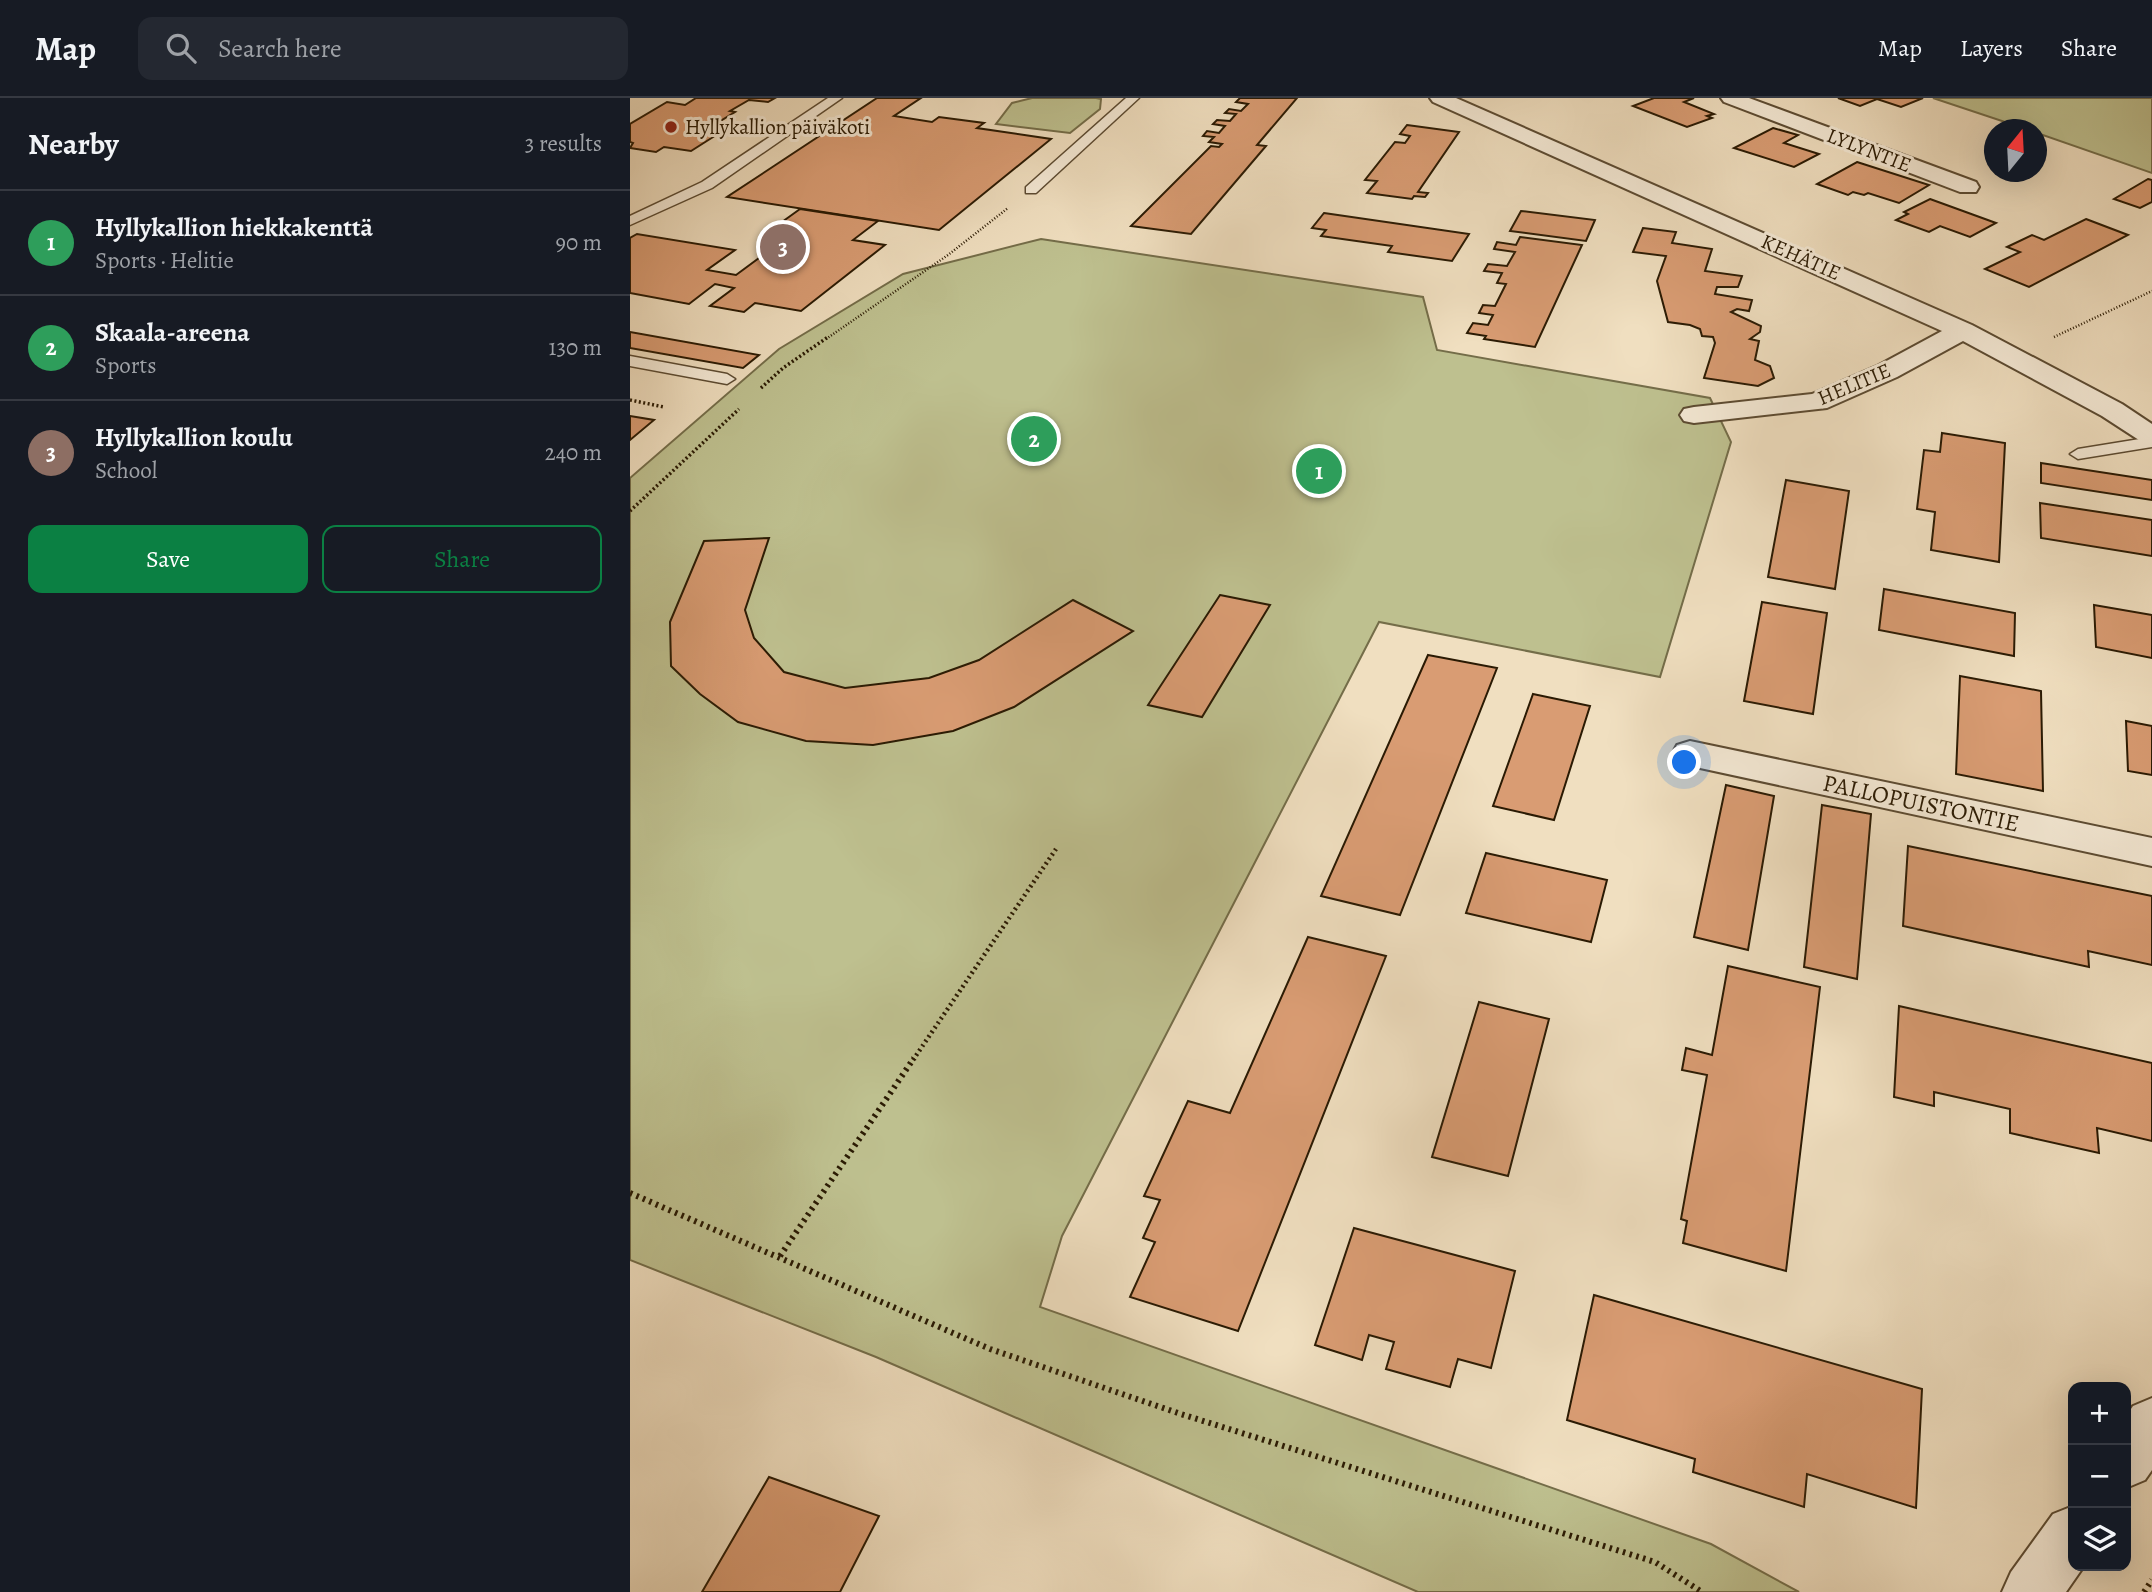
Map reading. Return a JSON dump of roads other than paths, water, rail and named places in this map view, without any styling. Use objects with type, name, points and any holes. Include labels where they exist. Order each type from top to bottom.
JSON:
[{"type":"street","name":"KEHÄTIE","points":[[1440,98],[1963,330],[2112,410],[2152,436]]},
{"type":"street","name":"LYLYNTIE","points":[[1731,98],[1968,187]]},
{"type":"street","name":"HELITIE","points":[[1694,415],[1817,402],[1888,371],[1963,330]]},
{"type":"street","name":"PALLOPUISTONTIE","points":[[1690,754],[2152,852]]},
{"type":"street","points":[[2131,1454],[2152,1425]]},
{"type":"street","points":[[2031,1592],[2068,1541]]},
{"type":"lane","points":[[630,221],[707,185],[836,98]]},
{"type":"lane","points":[[1031,190],[1133,98]]},
{"type":"lane","points":[[630,361],[727,379]]},
{"type":"lane","points":[[2078,454],[2152,442]]},
{"type":"place","name":"Hyllykallion päiväkoti","points":[[671,127]]},
{"type":"place","name":"Hyllykallion koulu","points":[[783,247]]},
{"type":"place","name":"Skaala-areena","points":[[1034,439]]},
{"type":"place","name":"Hyllykallion hiekkakenttä","points":[[1319,471]]}]
